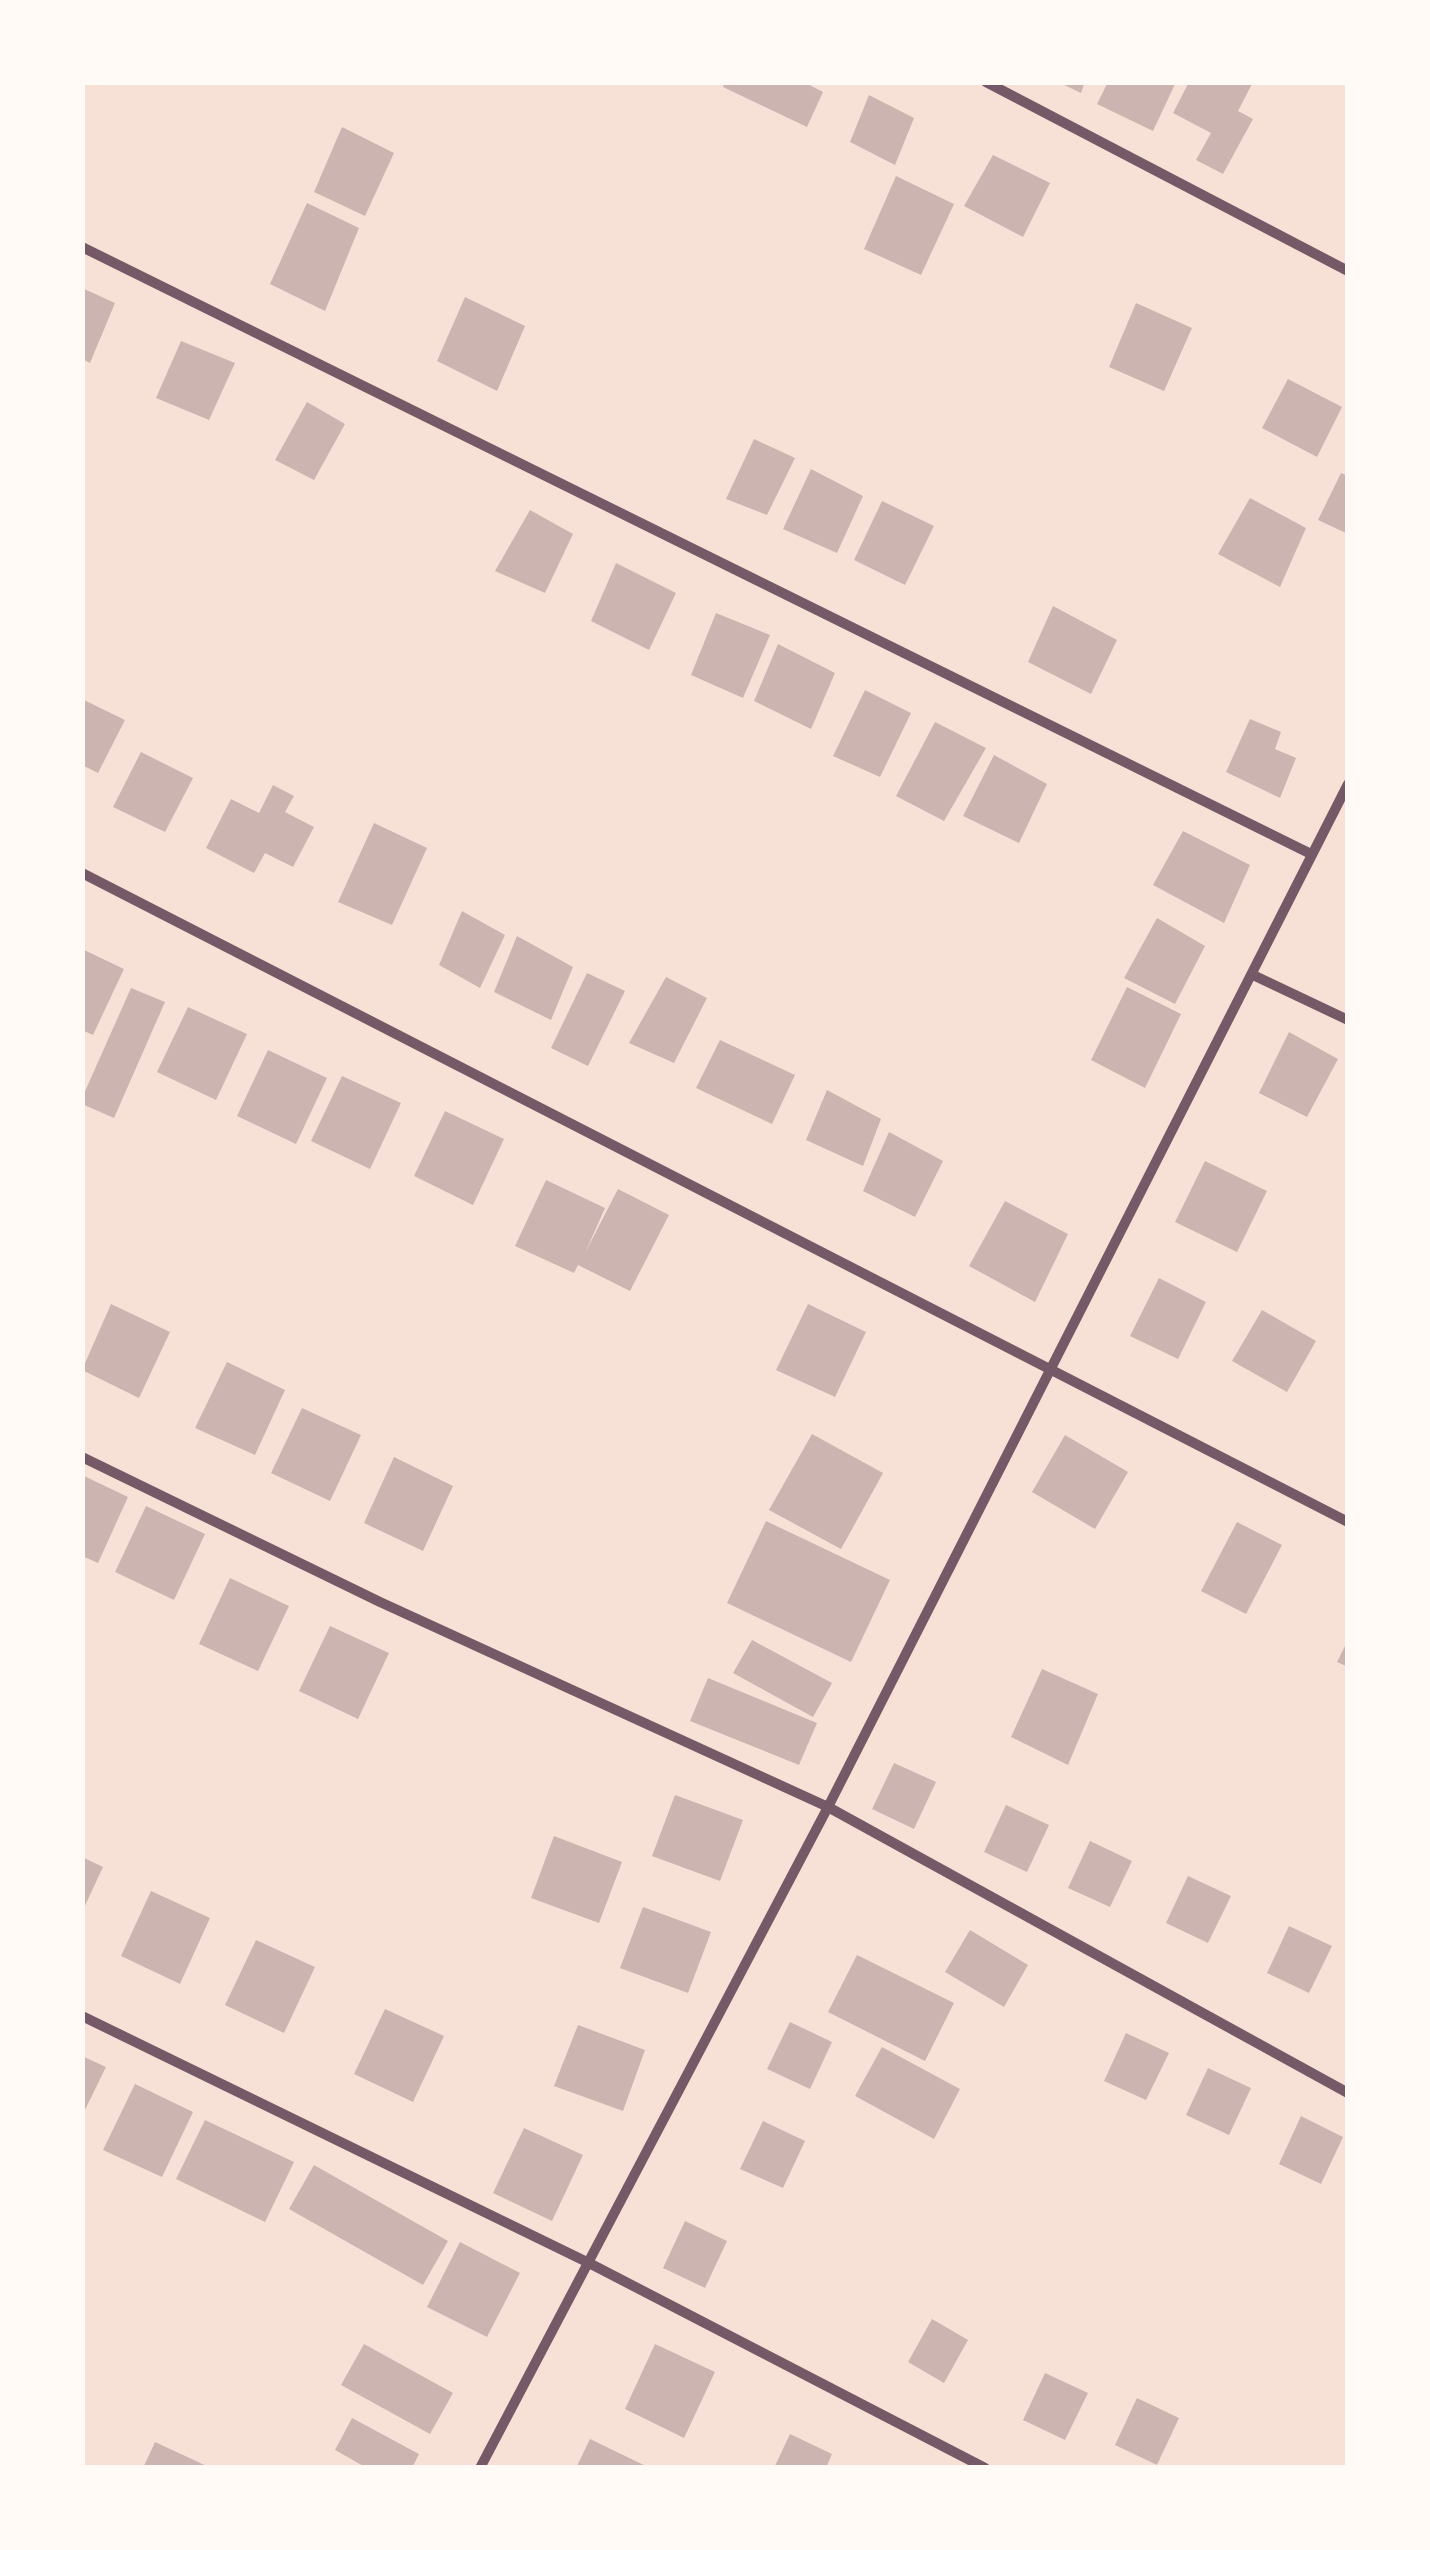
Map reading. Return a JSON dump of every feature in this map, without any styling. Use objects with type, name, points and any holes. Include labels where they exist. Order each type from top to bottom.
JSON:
[{"type":"street","points":[[986,82],[1348,271]]},
{"type":"street","points":[[82,247],[1311,854]]},
{"type":"street","points":[[480,2468],[828,1807],[1348,784]]},
{"type":"street","points":[[82,873],[1348,1522]]},
{"type":"street","points":[[1253,975],[1348,1020]]},
{"type":"street","points":[[82,1457],[380,1602],[828,1807],[1348,2093]]},
{"type":"street","points":[[82,2016],[590,2264],[985,2468]]},
{"type":"building","points":[[725,82],[804,82],[823,92],[807,127],[723,87]]},
{"type":"building","points":[[1058,82],[1085,82],[1081,93]]},
{"type":"building","points":[[1108,82],[1176,82],[1153,131],[1097,104]]},
{"type":"building","points":[[1189,82],[1253,82],[1238,111],[1253,119],[1223,174],[1196,160],[1211,133],[1173,113]]},
{"type":"building","points":[[869,95],[914,118],[895,165],[850,142]]},
{"type":"building","points":[[342,127],[394,153],[365,216],[314,192]]},
{"type":"building","points":[[993,155],[1050,183],[1023,237],[964,206]]},
{"type":"building","points":[[896,176],[954,204],[921,275],[864,249]]},
{"type":"building","points":[[307,203],[359,228],[325,311],[270,284]]},
{"type":"building","points":[[82,288],[115,303],[90,363],[82,359]]},
{"type":"building","points":[[465,297],[525,326],[497,391],[437,361]]},
{"type":"building","points":[[1136,303],[1192,328],[1164,391],[1109,367]]},
{"type":"building","points":[[181,341],[235,363],[209,420],[156,398]]},
{"type":"building","points":[[1288,379],[1342,407],[1317,457],[1262,428]]},
{"type":"building","points":[[307,402],[345,424],[314,480],[275,460]]},
{"type":"building","points":[[754,439],[795,458],[767,515],[726,499]]},
{"type":"building","points":[[811,469],[863,496],[837,553],[783,529]]},
{"type":"building","points":[[1341,473],[1348,476],[1348,534],[1318,520]]},
{"type":"building","points":[[1250,498],[1306,528],[1280,587],[1218,554]]},
{"type":"building","points":[[882,501],[934,526],[905,585],[854,560]]},
{"type":"building","points":[[530,510],[573,534],[545,593],[495,571]]},
{"type":"building","points":[[616,563],[676,593],[649,650],[591,621]]},
{"type":"building","points":[[1053,606],[1117,640],[1091,694],[1028,662]]},
{"type":"building","points":[[716,613],[770,635],[743,698],[691,675]]},
{"type":"building","points":[[778,644],[835,673],[811,729],[754,701]]},
{"type":"building","points":[[865,690],[911,713],[880,777],[833,756]]},
{"type":"building","points":[[82,699],[125,720],[98,773],[82,765]]},
{"type":"building","points":[[1250,719],[1281,732],[1275,749],[1296,758],[1280,798],[1226,772]]},
{"type":"building","points":[[935,722],[986,748],[944,821],[896,796]]},
{"type":"building","points":[[141,752],[193,778],[165,832],[113,807]]},
{"type":"building","points":[[994,755],[1047,784],[1019,843],[963,816]]},
{"type":"building","points":[[273,785],[294,796],[285,812],[314,827],[293,867],[265,853],[254,873],[206,848],[231,799],[259,813]]},
{"type":"building","points":[[374,823],[427,848],[392,925],[338,902]]},
{"type":"building","points":[[1183,831],[1250,865],[1224,923],[1153,885]]},
{"type":"building","points":[[462,911],[505,935],[480,988],[439,965]]},
{"type":"building","points":[[1157,918],[1205,946],[1175,1004],[1124,978]]},
{"type":"building","points":[[517,936],[573,967],[551,1020],[494,992]]},
{"type":"building","points":[[82,949],[124,969],[93,1035],[82,1030]]},
{"type":"building","points":[[587,973],[625,991],[588,1066],[551,1048]]},
{"type":"building","points":[[666,977],[707,998],[674,1063],[629,1043]]},
{"type":"building","points":[[1127,987],[1181,1014],[1145,1088],[1091,1060]]},
{"type":"building","points":[[131,988],[165,1002],[114,1118],[82,1104],[82,1098]]},
{"type":"building","points":[[188,1007],[247,1034],[216,1100],[157,1072]]},
{"type":"building","points":[[1289,1032],[1338,1059],[1307,1117],[1259,1093]]},
{"type":"building","points":[[720,1040],[795,1075],[772,1124],[696,1088]]},
{"type":"building","points":[[268,1050],[327,1078],[296,1144],[237,1116]]},
{"type":"building","points":[[342,1076],[401,1103],[370,1169],[311,1141]]},
{"type":"building","points":[[827,1090],[881,1119],[863,1166],[806,1140]]},
{"type":"building","points":[[445,1111],[504,1139],[473,1205],[414,1176]]},
{"type":"building","points":[[889,1132],[943,1161],[915,1217],[863,1191]]},
{"type":"building","points":[[1205,1161],[1267,1191],[1237,1252],[1175,1222]]},
{"type":"building","points":[[546,1180],[605,1208],[585,1253],[618,1189],[669,1215],[630,1291],[578,1265],[574,1273],[515,1246]]},
{"type":"building","points":[[1005,1201],[1068,1234],[1035,1302],[969,1266]]},
{"type":"building","points":[[1159,1278],[1206,1302],[1178,1359],[1130,1336]]},
{"type":"building","points":[[111,1304],[170,1332],[139,1398],[82,1370]]},
{"type":"building","points":[[808,1304],[866,1332],[835,1397],[776,1370]]},
{"type":"building","points":[[1262,1310],[1316,1341],[1287,1392],[1232,1361]]},
{"type":"building","points":[[227,1362],[285,1390],[255,1455],[195,1428]]},
{"type":"building","points":[[302,1408],[361,1435],[330,1501],[271,1473]]},
{"type":"building","points":[[812,1434],[883,1473],[841,1549],[769,1510]]},
{"type":"building","points":[[1065,1435],[1128,1472],[1095,1529],[1032,1492]]},
{"type":"building","points":[[394,1457],[453,1486],[423,1551],[364,1523]]},
{"type":"building","points":[[82,1475],[128,1497],[98,1563],[82,1556]]},
{"type":"building","points":[[146,1506],[205,1534],[174,1600],[115,1572]]},
{"type":"building","points":[[766,1521],[890,1580],[851,1662],[727,1603]]},
{"type":"building","points":[[1237,1522],[1282,1545],[1246,1614],[1201,1591]]},
{"type":"building","points":[[230,1578],[289,1606],[258,1671],[199,1644]]},
{"type":"building","points":[[330,1626],[389,1653],[358,1719],[299,1691]]},
{"type":"building","points":[[752,1640],[832,1683],[813,1717],[733,1673]]},
{"type":"building","points":[[1348,1640],[1348,1667],[1337,1662]]},
{"type":"building","points":[[1042,1669],[1098,1694],[1068,1765],[1011,1737]]},
{"type":"building","points":[[708,1678],[817,1723],[799,1765],[690,1721]]},
{"type":"building","points":[[894,1763],[936,1782],[914,1829],[872,1809]]},
{"type":"building","points":[[675,1795],[743,1820],[720,1881],[652,1856]]},
{"type":"building","points":[[1006,1805],[1049,1825],[1027,1872],[984,1852]]},
{"type":"building","points":[[554,1836],[622,1862],[599,1923],[531,1898]]},
{"type":"building","points":[[1090,1841],[1132,1861],[1110,1907],[1068,1888]]},
{"type":"building","points":[[82,1857],[103,1867],[82,1912]]},
{"type":"building","points":[[1188,1876],[1231,1896],[1208,1943],[1166,1923]]},
{"type":"building","points":[[151,1891],[210,1918],[180,1984],[121,1956]]},
{"type":"building","points":[[643,1907],[711,1932],[688,1993],[620,1968]]},
{"type":"building","points":[[1289,1926],[1332,1946],[1309,1993],[1267,1973]]},
{"type":"building","points":[[970,1930],[1028,1965],[1004,2007],[945,1972]]},
{"type":"building","points":[[256,1940],[315,1967],[284,2033],[225,2005]]},
{"type":"building","points":[[857,1955],[954,2003],[925,2061],[828,2012]]},
{"type":"building","points":[[385,2009],[444,2036],[413,2102],[354,2074]]},
{"type":"building","points":[[790,2022],[832,2042],[810,2089],[767,2069]]},
{"type":"building","points":[[578,2025],[645,2050],[623,2111],[554,2086]]},
{"type":"building","points":[[1126,2033],[1169,2053],[1146,2100],[1104,2081]]},
{"type":"building","points":[[882,2047],[960,2089],[934,2139],[855,2096]]},
{"type":"building","points":[[82,2056],[106,2067],[82,2116]]},
{"type":"building","points":[[1208,2068],[1251,2088],[1229,2135],[1186,2115]]},
{"type":"building","points":[[135,2084],[193,2112],[162,2177],[103,2150]]},
{"type":"building","points":[[1301,2116],[1343,2137],[1321,2184],[1279,2164]]},
{"type":"building","points":[[205,2120],[294,2162],[265,2222],[176,2179]]},
{"type":"building","points":[[763,2121],[805,2141],[783,2188],[740,2169]]},
{"type":"building","points":[[524,2128],[583,2155],[552,2221],[493,2193]]},
{"type":"building","points":[[314,2165],[448,2241],[423,2285],[289,2209]]},
{"type":"building","points":[[685,2221],[727,2241],[705,2288],[663,2268]]},
{"type":"building","points":[[460,2242],[520,2273],[487,2337],[427,2307]]},
{"type":"building","points":[[932,2319],[968,2340],[944,2383],[908,2362]]},
{"type":"building","points":[[364,2344],[453,2393],[430,2434],[341,2385]]},
{"type":"building","points":[[655,2344],[715,2372],[684,2438],[625,2409]]},
{"type":"building","points":[[1045,2373],[1088,2393],[1065,2440],[1023,2420]]},
{"type":"building","points":[[1137,2398],[1179,2418],[1157,2465],[1115,2445]]},
{"type":"building","points":[[352,2418],[419,2454],[412,2468],[367,2468],[335,2450]]},
{"type":"building","points":[[790,2434],[832,2454],[826,2468],[774,2468]]},
{"type":"building","points":[[590,2439],[650,2468],[576,2468]]},
{"type":"building","points":[[155,2442],[211,2468],[143,2468]]}]
